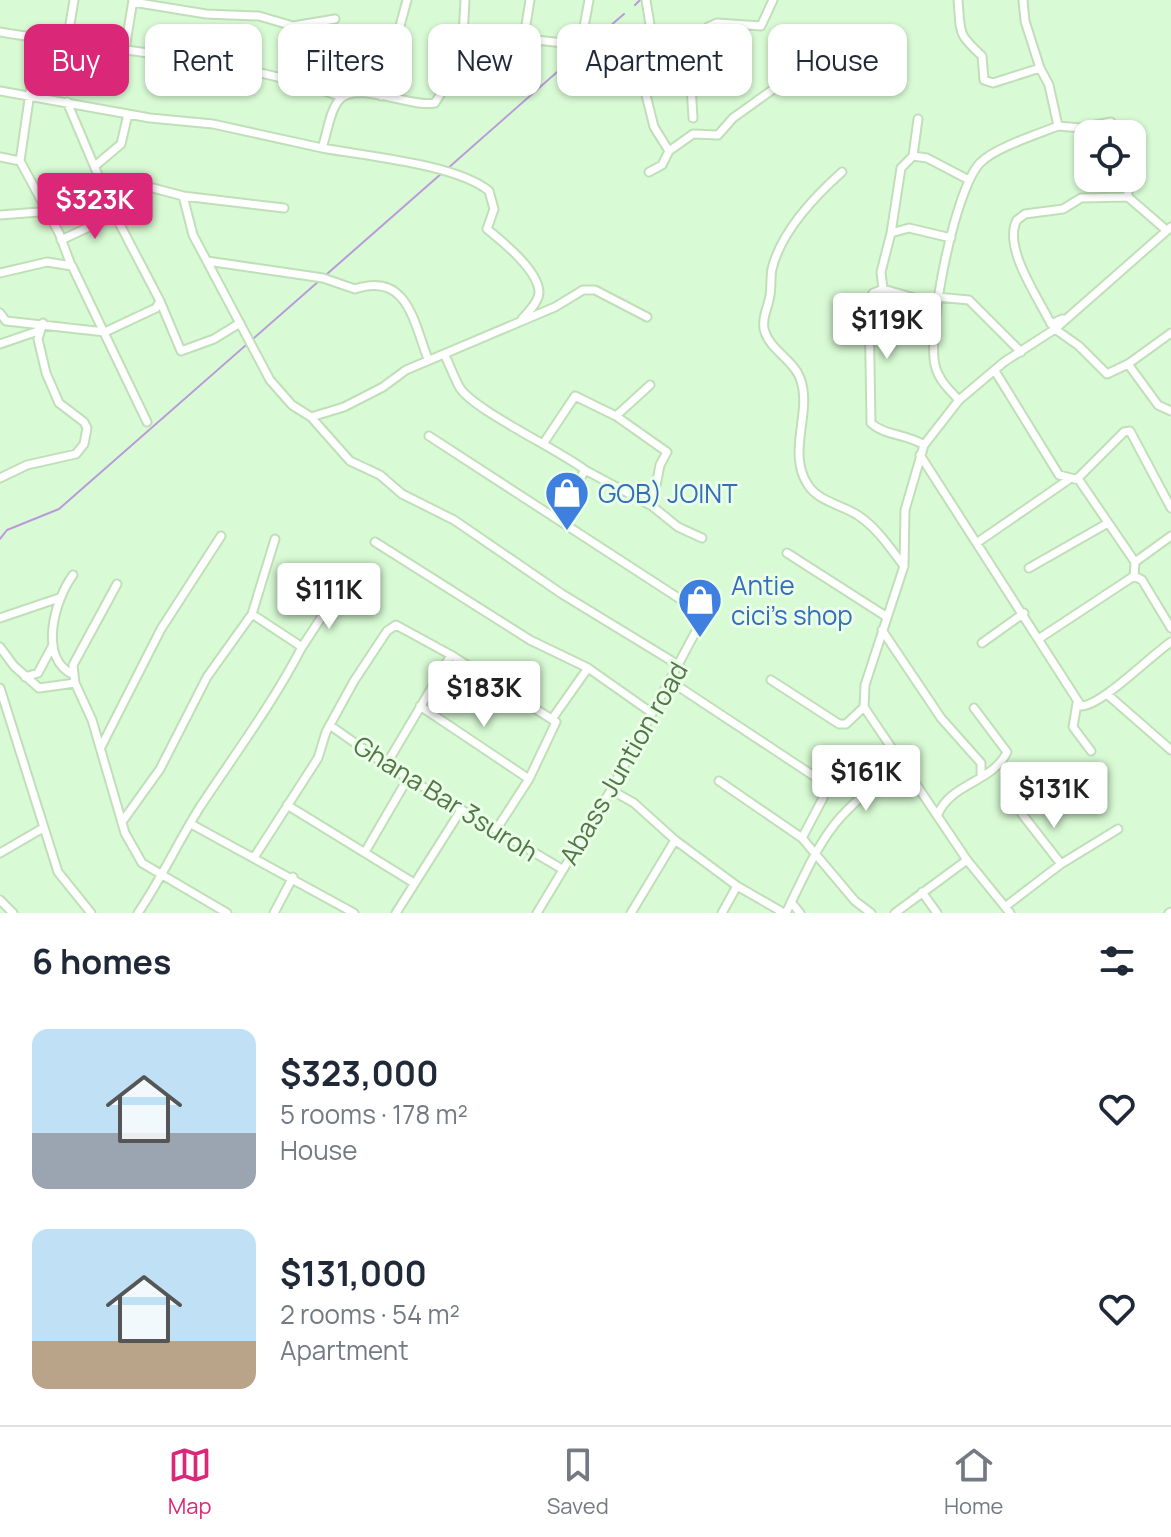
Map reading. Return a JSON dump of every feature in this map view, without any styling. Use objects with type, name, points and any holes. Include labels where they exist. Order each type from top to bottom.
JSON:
[{"type":"street","points":[[70,24],[74,0]]},
{"type":"street","points":[[400,24],[407,0]]},
{"type":"street","points":[[464,24],[465,0]]},
{"type":"street","points":[[526,24],[530,0]]},
{"type":"street","points":[[584,24],[589,0]]},
{"type":"street","points":[[646,0],[650,24]]},
{"type":"street","points":[[752,25],[761,26],[773,0]]},
{"type":"street","points":[[958,0],[961,35],[966,44],[982,56],[984,80],[993,83],[1040,68]]},
{"type":"street","points":[[1023,0],[1025,21],[1040,68],[1049,85],[1058,126]]},
{"type":"street","points":[[129,25],[133,1],[206,14],[259,16],[293,26],[335,19]]},
{"type":"street","points":[[0,32],[24,36]]},
{"type":"street","points":[[129,50],[304,82],[343,97],[336,105],[322,148]]},
{"type":"street","points":[[0,91],[24,94]]},
{"type":"street","points":[[649,172],[662,165],[669,151],[693,134],[718,135],[733,118],[768,93]]},
{"type":"street","points":[[28,96],[20,161],[147,422]]},
{"type":"street","points":[[34,96],[128,114],[213,124],[322,148],[376,155],[464,178],[489,191],[494,209],[487,229],[525,265],[538,289],[536,301],[521,321]]},
{"type":"street","points":[[381,96],[421,104],[435,103],[439,96]]},
{"type":"street","points":[[648,96],[654,127],[669,151]]},
{"type":"street","points":[[693,96],[693,118]]},
{"type":"street","points":[[67,102],[115,215],[160,301],[181,351],[214,339],[240,323]]},
{"type":"street","points":[[95,166],[121,144],[128,114]]},
{"type":"street","points":[[883,289],[881,272],[891,233],[901,168],[913,156],[918,119]]},
{"type":"street","points":[[959,400],[936,368],[937,300],[951,238],[969,180],[984,159],[1058,126],[1074,127]]},
{"type":"street","points":[[913,156],[927,158],[969,180]]},
{"type":"street","points":[[0,157],[20,161]]},
{"type":"street","points":[[842,172],[810,204],[778,250],[771,271],[769,301],[764,312],[765,331],[775,349],[800,378],[803,413],[798,450],[806,483],[815,493],[875,528],[904,566]]},
{"type":"street","points":[[104,186],[153,188],[183,196],[284,208]]},
{"type":"street","points":[[1128,192],[1128,197]]},
{"type":"street","points":[[183,196],[193,235],[278,391],[311,417],[350,461],[380,475],[402,494],[454,520],[562,594],[680,666]]},
{"type":"street","points":[[1073,311],[1051,324],[1018,259],[1013,226],[1025,214],[1063,209],[1081,198],[1128,197],[1168,228],[1055,329],[959,400],[924,445],[905,510],[904,566],[865,685],[864,707],[906,765],[967,860],[1008,910],[1061,864],[1118,829]]},
{"type":"street","points":[[0,215],[39,212],[48,215]]},
{"type":"street","points":[[61,240],[115,215]]},
{"type":"street","points":[[891,233],[909,228],[951,238]]},
{"type":"street","points":[[207,261],[323,278],[355,289],[368,282],[390,287],[403,297],[428,359]]},
{"type":"street","points":[[0,273],[47,262],[71,265]]},
{"type":"street","points":[[311,417],[371,394],[428,359],[589,289],[647,317]]},
{"type":"street","points":[[924,445],[912,436],[877,428],[871,423],[869,302],[873,293],[883,289],[937,300],[969,300],[1021,352]]},
{"type":"street","points":[[0,313],[6,321],[105,332],[156,308],[160,301]]},
{"type":"street","points":[[0,344],[41,327]]},
{"type":"street","points":[[0,478],[27,465],[76,454],[82,450],[87,435],[84,422],[55,398],[42,361],[41,327]]},
{"type":"street","points":[[1055,329],[1079,346],[1103,373],[1112,373],[1128,364],[1171,333]]},
{"type":"street","points":[[444,354],[466,394],[585,470],[652,506],[678,527],[702,538]]},
{"type":"street","points":[[1128,364],[1158,405],[1171,411]]},
{"type":"street","points":[[995,371],[1059,475],[1073,479],[1135,562],[1134,576]]},
{"type":"street","points":[[616,416],[650,385]]},
{"type":"street","points":[[543,444],[575,396],[616,416],[667,452],[660,465],[652,506]]},
{"type":"street","points":[[978,542],[1073,479],[1122,434],[1130,431],[1171,508]]},
{"type":"street","points":[[429,436],[558,519],[585,470]]},
{"type":"street","points":[[920,455],[1040,638],[1077,703],[1086,707],[1108,695],[1145,659],[1171,642]]},
{"type":"street","name":"Abass Juntion road","points":[[537,913],[611,790],[703,621],[700,612],[558,519]]},
{"type":"street","points":[[1029,568],[1108,523]]},
{"type":"street","points":[[101,747],[169,615],[221,536]]},
{"type":"street","points":[[1135,562],[1171,536]]},
{"type":"street","points":[[122,822],[160,769],[207,677],[252,614],[275,539]]},
{"type":"street","points":[[375,542],[530,640],[588,668],[652,713]]},
{"type":"street","points":[[787,553],[887,617]]},
{"type":"street","points":[[25,677],[38,673],[53,644],[54,614],[59,598],[73,575]]},
{"type":"street","points":[[1134,576],[1142,580],[1171,628]]},
{"type":"street","points":[[1040,638],[1134,576]]},
{"type":"street","points":[[117,584],[73,665],[74,679],[101,747],[122,822],[136,855],[162,878],[227,913]]},
{"type":"street","points":[[0,618],[59,598]]},
{"type":"street","points":[[138,913],[334,598]]},
{"type":"street","points":[[982,643],[1024,613]]},
{"type":"street","points":[[252,614],[302,647]]},
{"type":"street","points":[[255,856],[318,758],[354,681],[391,627],[398,625],[556,722],[529,779],[496,830]]},
{"type":"street","points":[[882,630],[941,718],[981,763],[981,777]]},
{"type":"street","points":[[53,644],[64,669],[74,679]]},
{"type":"street","points":[[0,647],[25,677],[39,688],[48,690],[74,679]]},
{"type":"street","points":[[386,765],[451,655]]},
{"type":"street","points":[[552,719],[588,668]]},
{"type":"street","points":[[771,680],[839,724],[846,724],[864,707]]},
{"type":"street","points":[[670,681],[826,784],[823,798],[802,838]]},
{"type":"street","points":[[0,688],[61,877],[91,913]]},
{"type":"street","points":[[1108,695],[1171,750]]},
{"type":"street","points":[[1077,703],[1073,727],[1091,751]]},
{"type":"street","points":[[420,706],[529,779]]},
{"type":"street","points":[[938,814],[952,793],[981,777],[1007,752],[974,708]]},
{"type":"street","name":"Ghana Bar 3suroh","points":[[331,726],[386,765],[562,869]]},
{"type":"street","points":[[611,790],[634,803],[675,840],[737,886],[785,913],[815,850],[846,809],[906,765]]},
{"type":"street","points":[[365,852],[408,778]]},
{"type":"street","points":[[719,781],[802,838],[855,901],[871,913]]},
{"type":"street","points":[[287,805],[414,883]]},
{"type":"street","points":[[396,913],[461,810]]},
{"type":"street","points":[[1022,814],[1061,864]]},
{"type":"street","points":[[191,824],[255,856],[354,913]]},
{"type":"street","points":[[0,853],[43,828]]},
{"type":"street","points":[[632,913],[675,840]]},
{"type":"street","points":[[895,913],[967,860]]},
{"type":"street","points":[[274,913],[293,877]]},
{"type":"street","points":[[722,913],[737,886]]},
{"type":"street","points":[[922,892],[937,913]]},
{"type":"street","points":[[0,900],[13,913]]},
{"type":"street","points":[[791,902],[800,913]]},
{"type":"shaded area","points":[[0,0],[1171,0],[1171,913],[0,913]]},
{"type":"waterway","points":[[635,5],[640,0]]},
{"type":"waterway","points":[[612,24],[624,14]]},
{"type":"waterway","points":[[447,169],[557,72]]},
{"type":"waterway","points":[[327,274],[442,173]]},
{"type":"waterway","points":[[0,539],[7,530],[59,509],[319,281]]},
{"type":"place","name":"GOB) JOINT","points":[[567,532]]},
{"type":"place","name":"Antie cici's shop","points":[[700,639]]}]
